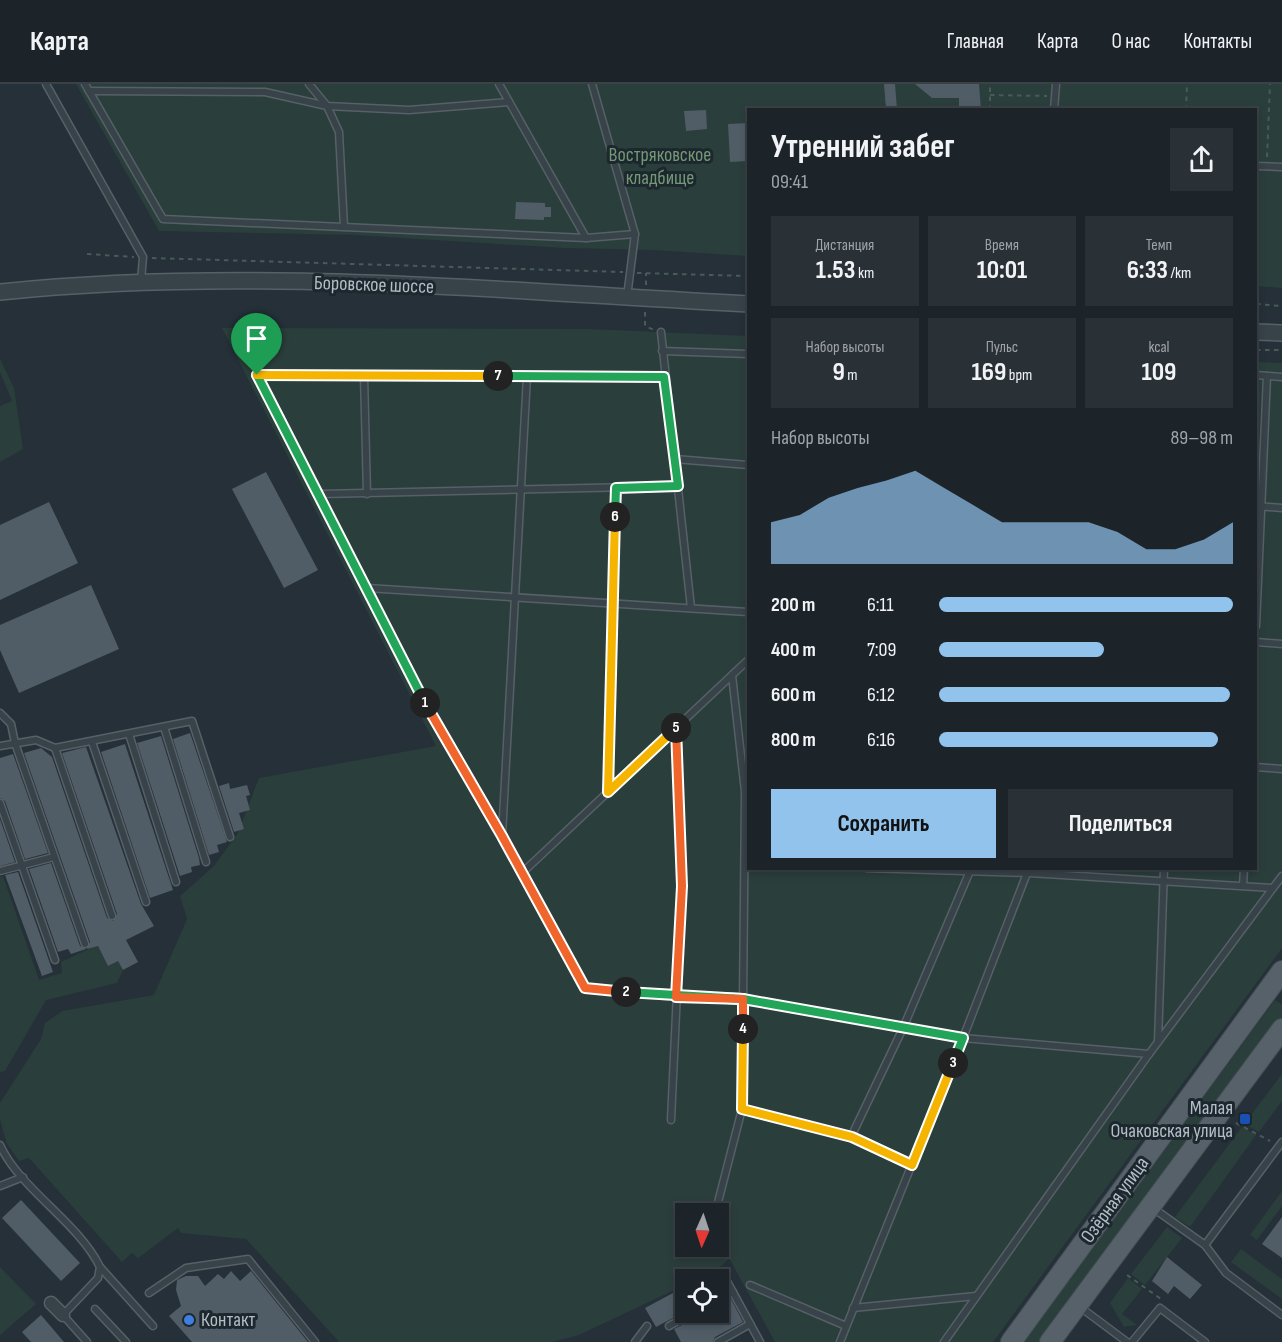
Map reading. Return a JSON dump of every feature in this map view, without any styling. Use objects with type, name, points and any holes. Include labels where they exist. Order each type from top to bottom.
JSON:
[{"type":"main road","name":"Озёрная улица","points":[[1011,1342],[1282,971]]},
{"type":"main road","name":"Озёрная улица","points":[[1050,1342],[1282,1029]]},
{"type":"street","name":"Боровское шоссе","points":[[0,292],[141,281],[351,284],[747,304]]},
{"type":"street","points":[[1257,332],[1282,333]]},
{"type":"street","points":[[51,1303],[63,1315]]},
{"type":"lane","points":[[45,84],[143,257],[141,281]]},
{"type":"lane","points":[[85,84],[163,219],[586,237],[635,234]]},
{"type":"lane","points":[[309,84],[327,106],[339,132],[344,227]]},
{"type":"lane","points":[[499,84],[586,237]]},
{"type":"lane","points":[[592,84],[635,234],[626,298]]},
{"type":"lane","points":[[1054,108],[1056,84]]},
{"type":"lane","points":[[89,91],[265,92],[327,106],[409,110],[509,102]]},
{"type":"lane","points":[[1257,166],[1282,167]]},
{"type":"lane","points":[[661,332],[664,377],[691,608]]},
{"type":"lane","points":[[662,351],[747,354]]},
{"type":"lane","points":[[664,377],[257,375],[321,494],[442,736],[502,836],[585,988],[676,997],[743,999],[963,1038],[1149,1054]]},
{"type":"lane","points":[[1257,375],[1282,377]]},
{"type":"lane","points":[[364,376],[367,494]]},
{"type":"lane","points":[[502,836],[527,376]]},
{"type":"lane","points":[[1257,566],[1258,506],[1267,376]]},
{"type":"lane","points":[[675,459],[747,465]]},
{"type":"lane","points":[[321,494],[678,486]]},
{"type":"lane","points":[[608,792],[616,488]]},
{"type":"lane","points":[[1258,506],[1282,508]]},
{"type":"lane","points":[[367,588],[747,612]]},
{"type":"lane","points":[[1257,642],[1282,644]]},
{"type":"lane","points":[[522,873],[747,661]]},
{"type":"lane","points":[[718,1203],[742,1109],[745,792],[732,675]]},
{"type":"lane","points":[[0,713],[11,724],[15,743],[85,944]]},
{"type":"lane","points":[[0,746],[36,740],[55,748],[192,721],[230,837]]},
{"type":"lane","points":[[164,727],[206,862]]},
{"type":"lane","points":[[671,1120],[682,886],[677,727]]},
{"type":"lane","points":[[129,734],[177,882]]},
{"type":"lane","points":[[92,742],[146,902]]},
{"type":"lane","points":[[55,748],[112,916]]},
{"type":"lane","points":[[1257,767],[1282,769]]},
{"type":"lane","points":[[0,803],[54,960]]},
{"type":"lane","points":[[0,871],[54,857]]},
{"type":"lane","points":[[890,870],[915,872],[937,870]]},
{"type":"lane","points":[[959,870],[1029,871],[1273,888]]},
{"type":"lane","points":[[1158,1043],[1164,870]]},
{"type":"lane","points":[[1243,886],[1244,870]]},
{"type":"lane","points":[[852,1137],[903,1028],[970,871]]},
{"type":"lane","points":[[840,1342],[1029,871]]},
{"type":"lane","points":[[944,1342],[1149,1054],[1282,876]]},
{"type":"lane","points":[[742,1109],[852,1137],[912,1165]]},
{"type":"lane","points":[[0,1145],[23,1177],[89,1248],[100,1267],[153,1326]]},
{"type":"lane","points":[[1205,1245],[1280,1145]]},
{"type":"lane","points":[[0,1186],[23,1177]]},
{"type":"lane","points":[[1150,1206],[1205,1245],[1226,1273],[1282,1315]]},
{"type":"lane","points":[[150,1293],[186,1268],[248,1258],[315,1342]]},
{"type":"lane","points":[[87,1342],[63,1315],[98,1278],[100,1267]]},
{"type":"lane","points":[[729,1285],[760,1342]]},
{"type":"lane","points":[[750,1285],[846,1326]]},
{"type":"lane","points":[[729,1294],[733,1292]]},
{"type":"lane","points":[[853,1308],[976,1296]]},
{"type":"lane","points":[[1077,1305],[1127,1342]]},
{"type":"lane","points":[[1132,1342],[1160,1308],[1205,1342]]},
{"type":"lane","points":[[95,1309],[126,1342]]},
{"type":"lane","points":[[669,1326],[675,1323]]},
{"type":"lane","points":[[718,1342],[750,1324]]},
{"type":"lane","points":[[635,1342],[647,1326]]},
{"type":"path","points":[[990,84],[990,108]]},
{"type":"path","points":[[1186,108],[1187,84]]},
{"type":"path","points":[[1267,166],[1270,84]]},
{"type":"path","points":[[990,95],[1056,96]]},
{"type":"path","points":[[87,254],[747,276]]},
{"type":"path","points":[[1257,304],[1282,306]]},
{"type":"path","points":[[1257,350],[1282,350]]},
{"type":"path","points":[[1236,1123],[1280,1145]]},
{"type":"path","points":[[1127,1275],[1165,1302],[1160,1308]]},
{"type":"green space","name":"Востряковское кладбище","points":[[76,84],[1282,84],[1282,288],[1257,286],[1257,108],[747,108],[747,256],[653,250],[563,248],[355,235],[159,231]]},
{"type":"green space","points":[[222,328],[590,329],[747,336],[747,870],[1257,870],[1257,362],[1282,363],[1282,948],[993,1342],[775,1342],[729,1258],[717,1269],[675,1269],[675,1290],[579,1335],[552,1342],[339,1342],[246,1239],[181,1233],[178,1228],[138,1258],[132,1253],[122,1262],[29,1158],[19,1161],[7,1144],[0,1120],[0,1103],[41,1039],[45,1023],[62,1011],[154,995],[187,919],[180,896],[214,866],[238,833],[259,778],[436,746]]},
{"type":"green space","points":[[0,359],[14,388],[23,449],[0,462],[0,406],[12,401],[0,372]]},
{"type":"green space","points":[[3,876],[39,980],[62,973],[61,962],[97,945],[108,966],[118,961],[123,970],[117,983],[46,1000],[5,1071],[0,1072],[0,877]]},
{"type":"green space","points":[[1275,1000],[1282,1004],[1282,1018],[1042,1342],[1024,1342]]},
{"type":"green space","points":[[1282,1074],[1282,1101],[1259,1132],[1244,1124]]},
{"type":"green space","points":[[1242,1127],[1256,1135],[1190,1227],[1175,1217]]},
{"type":"green space","points":[[1282,1191],[1282,1206],[1257,1240],[1250,1235]]},
{"type":"green space","points":[[1167,1227],[1182,1238],[1145,1285],[1131,1274]]},
{"type":"green space","points":[[1241,1249],[1282,1279],[1282,1299],[1231,1262]]},
{"type":"green space","points":[[0,1267],[36,1304],[0,1335]]},
{"type":"green space","points":[[1128,1278],[1142,1289],[1122,1314],[1137,1325],[1124,1327],[1110,1303]]},
{"type":"building","points":[[884,84],[895,84],[897,108],[886,108]]},
{"type":"building","points":[[915,84],[979,84],[981,108],[959,108],[959,98],[932,98]]},
{"type":"building","points":[[706,110],[707,129],[686,131],[684,111]]},
{"type":"building","points":[[747,123],[747,161],[730,162],[728,124]]},
{"type":"building","points":[[516,202],[545,203],[545,207],[551,207],[551,217],[544,217],[544,220],[515,219]]},
{"type":"building","points":[[266,472],[318,570],[284,588],[232,489]]},
{"type":"building","points":[[49,502],[78,563],[0,600],[0,525]]},
{"type":"building","points":[[91,585],[119,649],[19,693],[0,650],[0,625]]},
{"type":"building","points":[[190,733],[227,842],[217,845],[219,852],[209,855],[173,739]]},
{"type":"building","points":[[161,736],[200,865],[191,867],[192,872],[180,876],[137,743]]},
{"type":"building","points":[[125,744],[173,890],[150,898],[101,752]]},
{"type":"building","points":[[86,747],[141,904],[154,926],[126,940],[138,962],[123,970],[118,961],[108,966],[98,946],[87,949],[90,942],[24,753],[41,748],[52,757],[107,918],[113,921],[117,914],[62,753]]},
{"type":"building","points":[[13,754],[48,853],[25,859],[5,801],[0,798],[0,758]]},
{"type":"building","points":[[229,783],[230,789],[247,785],[250,795],[246,796],[250,810],[239,813],[244,829],[234,832],[219,786]]},
{"type":"building","points":[[0,819],[15,862],[0,866]]},
{"type":"building","points":[[51,863],[80,946],[86,949],[71,954],[68,949],[58,952],[29,869]]},
{"type":"building","points":[[18,872],[53,972],[42,976],[5,875]]},
{"type":"building","points":[[21,1200],[80,1263],[61,1281],[2,1218]]},
{"type":"building","points":[[1282,1217],[1282,1258],[1262,1244]]},
{"type":"building","points":[[1167,1257],[1202,1285],[1190,1299],[1174,1286],[1168,1294],[1152,1281]]},
{"type":"building","points":[[231,1271],[240,1281],[251,1271],[308,1342],[192,1342],[169,1316],[181,1306],[176,1290],[177,1280],[186,1276],[198,1276],[205,1286],[218,1274],[224,1279]]},
{"type":"building","points":[[675,1292],[675,1317],[656,1327],[645,1308]]},
{"type":"building","points":[[731,1299],[743,1322],[715,1337],[713,1342],[681,1342],[674,1329],[686,1323],[729,1323],[729,1300]]},
{"type":"building","points":[[41,1315],[64,1342],[31,1342],[22,1332]]},
{"type":"place","name":"Малая Очаковская улица","points":[[1245,1119]]},
{"type":"place","name":"Контакт","points":[[189,1320]]},
{"type":"route","points":[[257,375],[321,494],[442,736],[502,836],[585,988],[676,997],[743,999],[963,1038],[912,1165],[852,1137],[742,1109],[743,999],[676,997],[682,886],[677,727],[608,792],[616,488],[678,486],[664,377],[257,375]]}]
